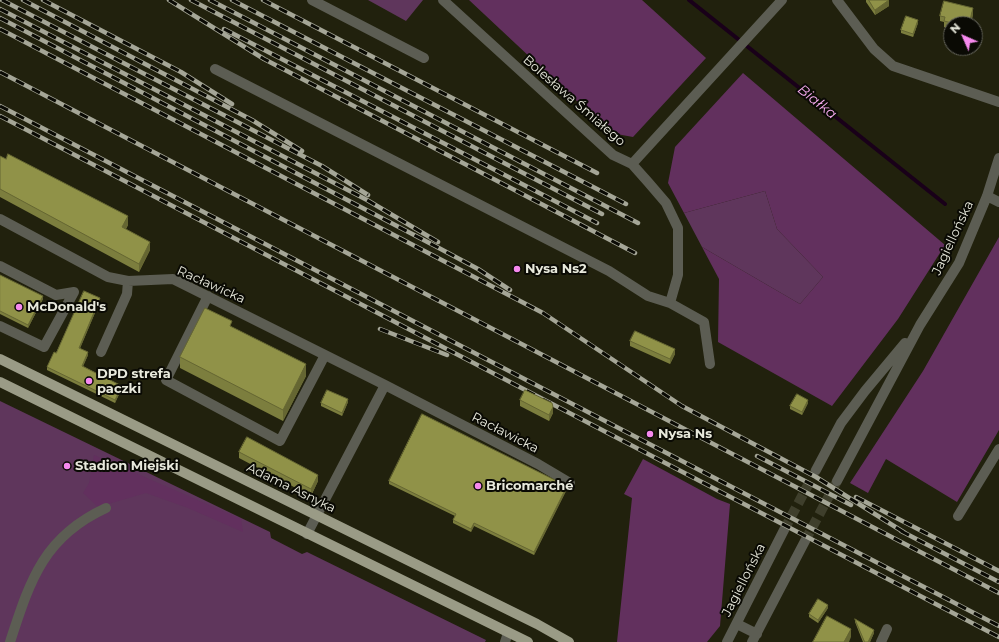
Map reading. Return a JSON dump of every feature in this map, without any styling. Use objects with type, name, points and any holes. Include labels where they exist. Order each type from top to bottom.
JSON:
[{"type":"main road","name":"Adama Asnyka","points":[[0,359],[530,620],[569,642]]},
{"type":"main road","points":[[0,382],[307,534],[507,637],[528,642]]},
{"type":"street","points":[[312,0],[424,58]]},
{"type":"street","name":"Bolesława Śmiałego","points":[[443,0],[613,155],[632,164]]},
{"type":"street","points":[[670,303],[678,275],[678,228],[666,203],[632,164],[782,0]]},
{"type":"street","points":[[837,0],[874,49],[893,66],[999,102]]},
{"type":"street","points":[[215,69],[609,272],[648,296],[670,303],[704,322],[710,364]]},
{"type":"street","name":"Jagiellońska","points":[[837,481],[920,325],[959,263],[987,196],[999,158]]},
{"type":"street","points":[[987,196],[999,202]]},
{"type":"street","name":"Racławicka","points":[[0,219],[108,276],[128,281],[173,280],[208,296],[538,464],[570,483]]},
{"type":"street","points":[[0,266],[56,294],[74,292],[44,347],[0,326]]},
{"type":"street","points":[[101,352],[126,294],[128,281]]},
{"type":"street","points":[[208,296],[166,380],[280,441],[325,355]]},
{"type":"street","name":"Jagiellońska","points":[[816,470],[841,423],[864,391],[920,325]]},
{"type":"street","points":[[307,534],[385,385]]},
{"type":"street","points":[[958,516],[999,449]]},
{"type":"street","points":[[10,642],[27,589],[38,568],[55,545],[85,518],[106,508]]},
{"type":"street","name":"Jagiellońska","points":[[727,642],[784,530]]},
{"type":"street","points":[[737,624],[755,638],[805,541]]},
{"type":"street","points":[[881,642],[887,629]]},
{"type":"shaded area","points":[[368,0],[423,0],[406,21]]},
{"type":"shaded area","points":[[469,0],[642,0],[706,58],[633,137],[611,133]]},
{"type":"shaded area","points":[[743,73],[945,245],[898,319],[832,406],[718,342],[719,279],[702,247],[800,304],[823,277],[777,229],[765,191],[684,213],[668,183],[675,147]]},
{"type":"shaded area","points":[[765,191],[777,229],[823,277],[800,304],[702,247],[684,213]]},
{"type":"shaded area","points":[[999,237],[999,430],[957,502],[886,459],[868,493],[850,483],[923,371]]},
{"type":"shaded area","name":"Stadion Miejski","points":[[0,401],[270,532],[271,538],[302,554],[307,552],[486,640],[485,642],[0,642]]},
{"type":"shaded area","points":[[94,455],[241,519],[243,532],[188,508],[146,493],[98,507],[83,493],[89,483]]},
{"type":"shaded area","points":[[643,459],[717,499],[730,504],[720,626],[707,642],[617,642],[632,498],[624,494]]},
{"type":"building","points":[[869,0],[889,0],[875,10]]},
{"type":"building","points":[[944,1],[973,8],[971,16],[940,16]]},
{"type":"building","points":[[906,16],[918,20],[913,34],[901,30]]},
{"type":"building","points":[[8,154],[128,216],[122,227],[150,242],[139,264],[0,189],[0,156],[6,159]]},
{"type":"building","name":"McDonald's","points":[[0,275],[43,296],[28,325],[0,311]]},
{"type":"building","points":[[84,291],[100,298],[79,348],[88,352],[82,366],[122,386],[115,400],[47,367],[54,352],[56,353]]},
{"type":"building","points":[[205,308],[232,321],[230,326],[306,364],[283,410],[180,357]]},
{"type":"building","points":[[635,331],[675,349],[670,359],[630,341]]},
{"type":"building","points":[[327,390],[348,399],[342,413],[321,403]]},
{"type":"building","points":[[525,390],[552,403],[553,407],[549,415],[520,400]]},
{"type":"building","points":[[797,394],[808,400],[802,412],[790,406]]},
{"type":"building","name":"Bricomarché","points":[[422,414],[567,486],[534,552],[474,523],[471,529],[453,520],[456,514],[389,481]]},
{"type":"building","points":[[247,437],[318,475],[311,489],[239,452]]},
{"type":"building","points":[[818,599],[828,605],[818,620],[809,614]]},
{"type":"building","points":[[827,616],[851,629],[844,642],[813,642]]},
{"type":"building","points":[[855,619],[874,630],[868,642],[865,642]]},
{"type":"waterway","name":"Białka","points":[[689,0],[945,204]]},
{"type":"tunnel","points":[[784,530],[816,470]]},
{"type":"tunnel","points":[[805,541],[837,481]]},
{"type":"railway","points":[[2,0],[322,166],[368,195]]},
{"type":"railway","points":[[23,0],[252,120],[302,151]]},
{"type":"railway","points":[[43,0],[181,72],[232,104]]},
{"type":"railway","points":[[169,0],[264,59],[635,253]]},
{"type":"railway","points":[[191,0],[602,214]]},
{"type":"railway","points":[[210,0],[638,223]]},
{"type":"railway","points":[[232,0],[626,204]]},
{"type":"railway","points":[[263,0],[597,173]]},
{"type":"railway","points":[[0,9],[367,200],[438,242]]},
{"type":"railway","points":[[0,18],[437,247],[478,269],[510,290]]},
{"type":"railway","points":[[0,29],[543,313],[682,406],[816,477],[905,533]]},
{"type":"railway","points":[[224,29],[597,223]]},
{"type":"railway","points":[[0,72],[999,593]]},
{"type":"railway","points":[[0,106],[999,626]]},
{"type":"railway","points":[[0,116],[999,637]]},
{"type":"railway","points":[[380,329],[447,355]]},
{"type":"railway","points":[[757,456],[851,505]]},
{"type":"railway","points":[[856,497],[999,571]]},
{"type":"railway","points":[[901,531],[999,582]]},
{"type":"place","name":"Nysa Ns2","points":[[517,269]]},
{"type":"place","name":"McDonald's","points":[[19,307]]},
{"type":"place","name":"DPD strefa paczki","points":[[89,381]]},
{"type":"place","name":"Nysa Ns","points":[[650,434]]},
{"type":"place","name":"Stadion Miejski","points":[[67,466]]},
{"type":"place","name":"Bricomarché","points":[[478,486]]}]
